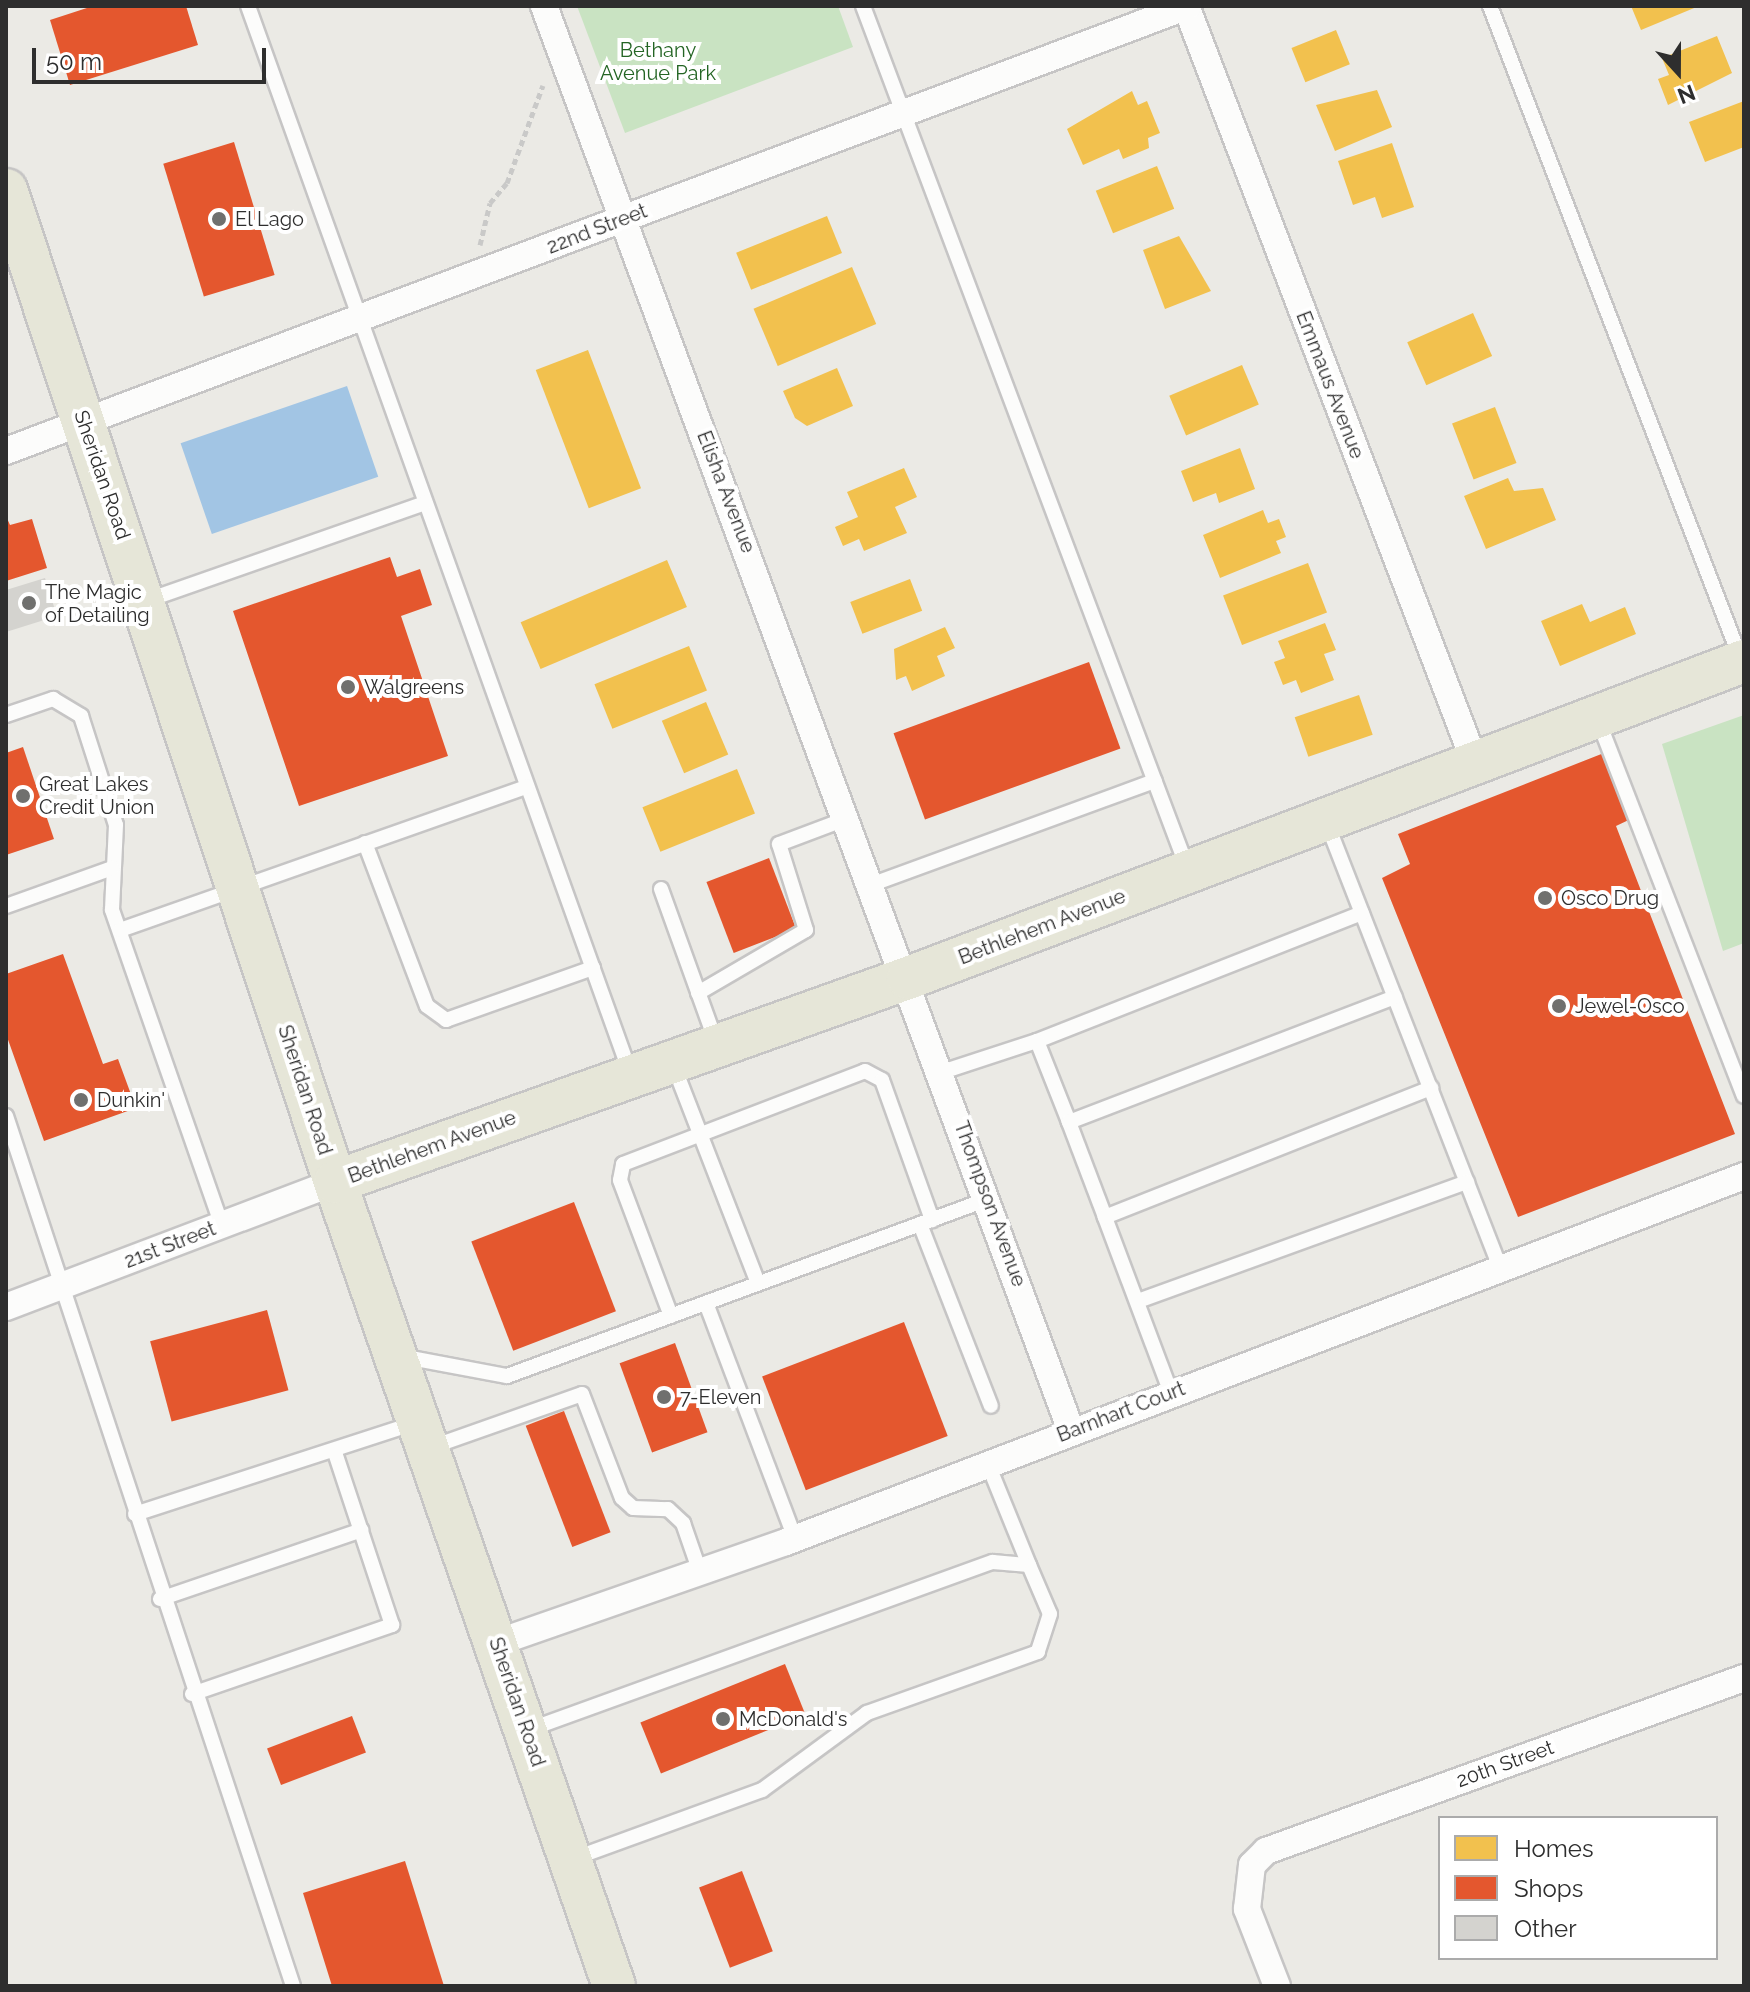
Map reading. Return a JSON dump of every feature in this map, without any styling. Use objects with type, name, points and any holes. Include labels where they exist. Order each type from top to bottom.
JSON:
[{"type":"main road","name":"Sheridan Road","points":[[9,211],[145,601],[335,1182],[614,1986]]},
{"type":"main road","name":"Bethlehem Avenue","points":[[335,1182],[908,978],[1743,661]]},
{"type":"street","name":"Elisha Avenue","points":[[544,6],[908,978]]},
{"type":"street","name":"22nd Street","points":[[6,451],[1187,6]]},
{"type":"street","name":"Emmaus Avenue","points":[[1187,6],[1475,763]]},
{"type":"street","name":"Thompson Avenue","points":[[908,978],[1071,1431]]},
{"type":"street","name":"Barnhart Court","points":[[496,1643],[795,1538],[1744,1176]]},
{"type":"street","name":"21st Street","points":[[6,1307],[335,1182]]},
{"type":"street","name":"20th Street","points":[[1277,1986],[1247,1909],[1252,1865],[1266,1851],[1744,1678]]},
{"type":"lane","points":[[248,6],[632,1076]]},
{"type":"lane","points":[[863,6],[1189,872]]},
{"type":"lane","points":[[1490,6],[1743,661]]},
{"type":"lane","points":[[145,601],[425,503]]},
{"type":"lane","points":[[6,715],[53,699],[81,716],[116,825],[112,868],[120,930],[222,1225]]},
{"type":"lane","points":[[1597,717],[1744,1096]]},
{"type":"lane","points":[[873,884],[1155,781]]},
{"type":"lane","points":[[120,930],[527,787]]},
{"type":"lane","points":[[698,993],[806,930],[779,844],[848,818]]},
{"type":"lane","points":[[1325,820],[1500,1268]]},
{"type":"lane","points":[[365,843],[427,1006],[446,1020],[593,968]]},
{"type":"lane","points":[[6,906],[112,868]]},
{"type":"lane","points":[[661,889],[717,1046]]},
{"type":"lane","points":[[942,1072],[1037,1041],[1362,913]]},
{"type":"lane","points":[[1069,1122],[1395,997]]},
{"type":"lane","points":[[1037,1041],[1171,1393]]},
{"type":"lane","points":[[673,1061],[758,1283]]},
{"type":"lane","points":[[671,1316],[620,1180],[623,1164],[865,1071],[882,1080],[926,1222],[991,1406]]},
{"type":"lane","points":[[1105,1217],[1431,1088]]},
{"type":"lane","points":[[6,1116],[160,1599],[293,1986]]},
{"type":"lane","points":[[1138,1301],[1467,1182]]},
{"type":"lane","points":[[396,1355],[507,1376],[988,1199]]},
{"type":"lane","points":[[706,1303],[795,1538]]},
{"type":"lane","points":[[135,1514],[334,1450],[424,1435],[582,1394],[622,1498],[633,1508],[668,1509],[683,1523],[700,1572]]},
{"type":"lane","points":[[192,1694],[392,1625],[334,1450]]},
{"type":"lane","points":[[571,1860],[762,1790],[867,1713],[1038,1652],[1050,1614],[988,1464]]},
{"type":"lane","points":[[160,1599],[361,1530]]},
{"type":"lane","points":[[526,1730],[993,1562],[1029,1565]]},
{"type":"path","points":[[472,276],[490,203],[510,176],[559,46]]},
{"type":"green space","name":"Bethany Avenue Park","points":[[577,6],[838,6],[853,47],[625,133]]},
{"type":"green space","points":[[1744,715],[1744,943],[1723,951],[1662,744]]},
{"type":"water","points":[[347,386],[378,477],[212,534],[181,443]]},
{"type":"building: Homes","points":[[1631,6],[1699,6],[1641,30]]},
{"type":"building: Homes","points":[[1336,30],[1350,64],[1305,82],[1291,48]]},
{"type":"building: Homes","points":[[1717,36],[1732,73],[1668,105],[1658,79],[1669,75],[1662,58]]},
{"type":"building: Homes","points":[[1377,90],[1392,127],[1335,151],[1316,105]]},
{"type":"building: Homes","points":[[1132,91],[1138,105],[1147,101],[1160,133],[1148,138],[1149,148],[1123,159],[1119,149],[1083,165],[1067,129]]},
{"type":"building: Homes","points":[[1744,101],[1744,147],[1705,162],[1689,122]]},
{"type":"building: Homes","points":[[1392,143],[1414,207],[1382,218],[1375,197],[1353,205],[1338,161]]},
{"type":"building: Homes","points":[[1157,166],[1174,209],[1113,233],[1096,191]]},
{"type":"building: Homes","points":[[827,216],[842,253],[751,290],[736,253]]},
{"type":"building: Homes","points":[[1179,236],[1211,291],[1165,309],[1143,250]]},
{"type":"building: Homes","points":[[852,267],[876,324],[778,366],[754,309]]},
{"type":"building: Homes","points":[[1473,313],[1492,356],[1426,385],[1407,342]]},
{"type":"building: Homes","points":[[588,350],[641,488],[589,508],[536,370]]},
{"type":"building: Homes","points":[[1242,365],[1259,405],[1186,435],[1169,396]]},
{"type":"building: Homes","points":[[837,368],[853,406],[807,426],[795,418],[783,391]]},
{"type":"building: Homes","points":[[1495,407],[1517,463],[1474,479],[1452,423]]},
{"type":"building: Homes","points":[[1240,448],[1255,489],[1219,503],[1216,493],[1193,502],[1181,471]]},
{"type":"building: Homes","points":[[904,468],[917,497],[895,507],[907,533],[864,551],[859,539],[843,546],[835,527],[858,517],[847,492]]},
{"type":"building: Homes","points":[[1508,478],[1514,491],[1543,488],[1556,520],[1486,549],[1464,496]]},
{"type":"building: Homes","points":[[1263,510],[1268,523],[1279,519],[1286,537],[1276,541],[1281,553],[1220,578],[1203,535]]},
{"type":"building: Homes","points":[[667,560],[687,607],[541,669],[521,622]]},
{"type":"building: Homes","points":[[1308,563],[1327,612],[1242,645],[1223,596]]},
{"type":"building: Homes","points":[[910,579],[922,611],[862,634],[850,602]]},
{"type":"building: Homes","points":[[1582,604],[1590,622],[1625,607],[1636,634],[1560,666],[1541,621]]},
{"type":"building: Homes","points":[[1325,623],[1336,650],[1324,654],[1334,680],[1301,693],[1296,680],[1283,685],[1274,662],[1285,658],[1278,641]]},
{"type":"building: Homes","points":[[945,627],[955,648],[937,656],[945,676],[912,691],[906,676],[896,680],[894,649]]},
{"type":"building: Homes","points":[[689,646],[707,691],[612,729],[594,684]]},
{"type":"building: Homes","points":[[1359,695],[1373,735],[1308,757],[1295,717]]},
{"type":"building: Homes","points":[[706,702],[728,754],[684,773],[662,721]]},
{"type":"building: Homes","points":[[737,769],[755,814],[660,852],[642,807]]},
{"type":"building: Shops","points":[[93,6],[186,6],[198,45],[70,85],[50,20]]},
{"type":"building: Shops","name":"El Lago","points":[[234,142],[275,275],[204,297],[163,164]]},
{"type":"building: Shops","points":[[6,516],[10,525],[32,519],[47,568],[6,581]]},
{"type":"building: Shops","name":"Walgreens","points":[[390,557],[397,577],[420,569],[432,605],[401,616],[448,756],[299,806],[233,611]]},
{"type":"building: Shops","points":[[1089,662],[1120,748],[925,820],[894,733]]},
{"type":"building: Shops","name":"Great Lakes Credit Union","points":[[23,747],[54,839],[6,855],[6,753]]},
{"type":"building: Shops","name":"Jewel-Osco","points":[[1609,751],[1635,817],[1616,826],[1735,1134],[1518,1217],[1382,878],[1410,864],[1398,834]]},
{"type":"building: Shops","points":[[769,858],[796,929],[734,953],[706,882]]},
{"type":"building: Shops","points":[[63,954],[103,1064],[118,1059],[136,1108],[44,1141],[6,1034],[6,974]]},
{"type":"building: Shops","points":[[574,1202],[616,1311],[513,1351],[471,1241]]},
{"type":"building: Shops","points":[[267,1310],[288,1390],[172,1421],[150,1341]]},
{"type":"building: Shops","points":[[904,1322],[948,1436],[806,1490],[762,1376]]},
{"type":"building: Shops","name":"7-Eleven","points":[[675,1343],[707,1432],[652,1452],[620,1363]]},
{"type":"building: Shops","points":[[564,1411],[611,1532],[572,1547],[526,1426]]},
{"type":"building: Shops","name":"McDonald's","points":[[785,1664],[806,1715],[661,1773],[640,1722]]},
{"type":"building: Shops","points":[[352,1716],[366,1752],[281,1785],[267,1749]]},
{"type":"building: Shops","points":[[405,1861],[444,1986],[332,1986],[303,1893]]},
{"type":"building: Shops","points":[[742,1871],[773,1951],[730,1968],[699,1887]]},
{"type":"building: Other","name":"The Magic of Detailing","points":[[45,578],[57,616],[6,632],[6,590]]},
{"type":"place","name":"El Lago","points":[[219,219]]},
{"type":"place","name":"The Magic of Detailing","points":[[29,603]]},
{"type":"place","name":"Walgreens","points":[[348,687]]},
{"type":"place","name":"Great Lakes Credit Union","points":[[23,796]]},
{"type":"place","name":"Osco Drug","points":[[1545,898]]},
{"type":"place","name":"Jewel-Osco","points":[[1559,1006]]},
{"type":"place","name":"Dunkin'","points":[[81,1100]]},
{"type":"place","name":"7-Eleven","points":[[664,1397]]},
{"type":"place","name":"McDonald's","points":[[723,1719]]}]
